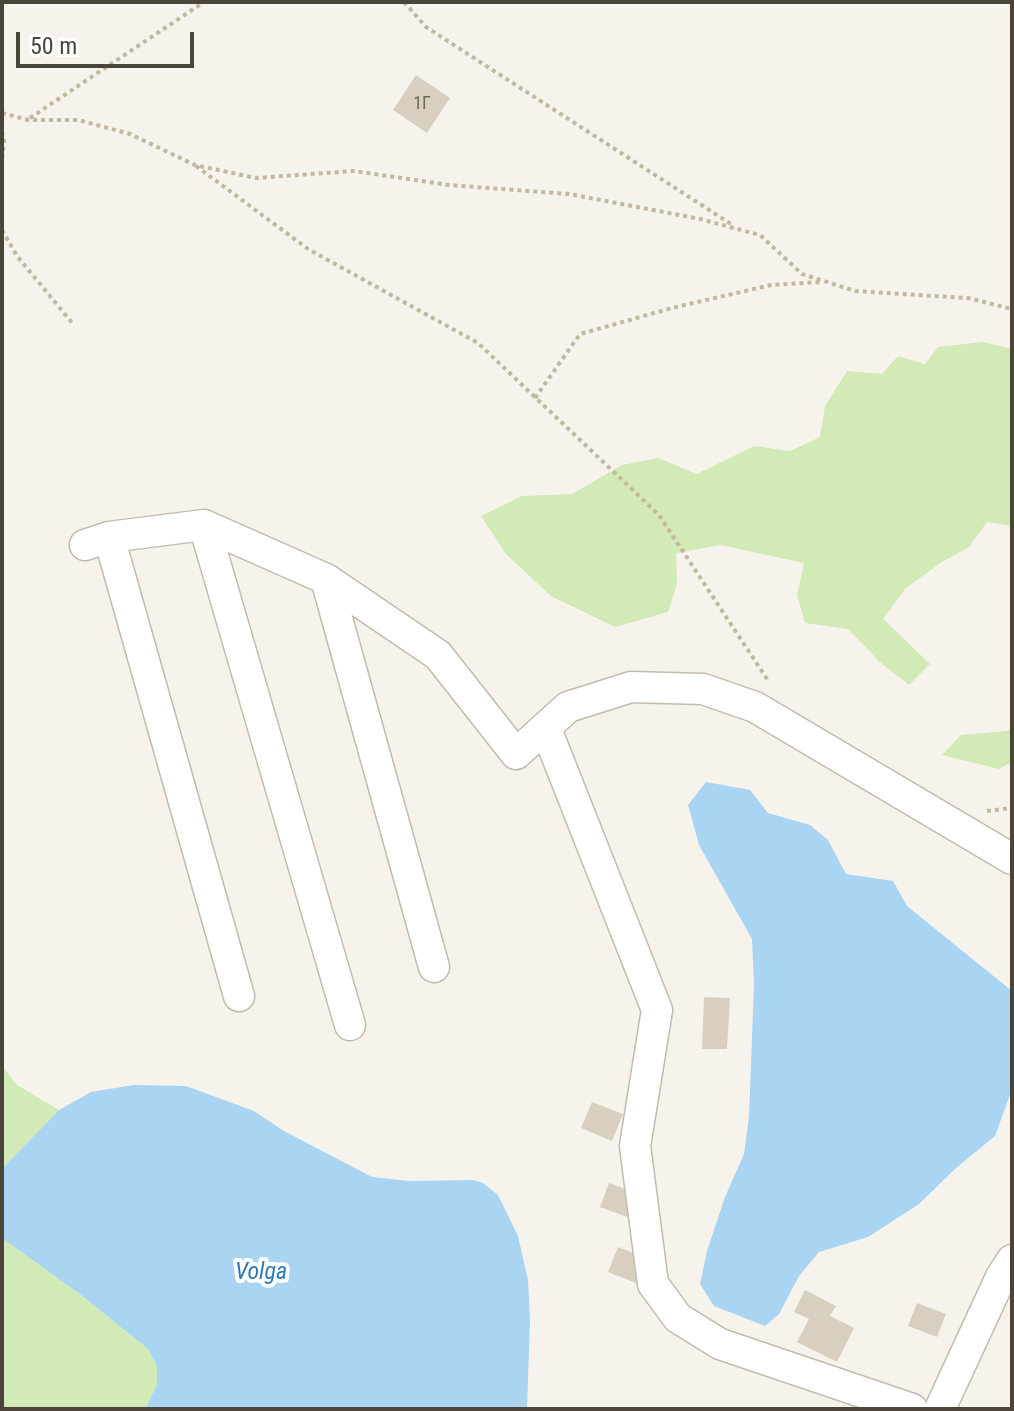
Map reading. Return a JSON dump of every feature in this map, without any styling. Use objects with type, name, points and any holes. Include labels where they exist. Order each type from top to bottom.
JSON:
[{"type":"lane","points":[[204,525],[350,1025]]},
{"type":"lane","points":[[239,996],[97,541],[204,525],[326,579],[438,655],[516,754],[568,707],[631,687],[703,689],[755,707],[1012,859]]},
{"type":"lane","points":[[326,579],[434,967]]},
{"type":"lane","points":[[550,739],[657,1010],[635,1146],[653,1284],[678,1318],[720,1344],[912,1409]]},
{"type":"lane","points":[[940,1409],[1001,1277],[1012,1260]]},
{"type":"path","points":[[28,120],[204,2]]},
{"type":"path","points":[[404,2],[426,27],[739,229]]},
{"type":"path","points":[[2,113],[28,120],[78,120],[130,134],[195,165],[308,249],[478,343],[659,515],[769,683]]},
{"type":"path","points":[[2,131],[2,161]]},
{"type":"path","points":[[195,165],[256,178],[354,171],[449,185],[569,194],[700,219],[760,235],[802,274],[855,291],[968,298],[1012,309]]},
{"type":"path","points":[[2,230],[17,256],[73,324]]},
{"type":"path","points":[[535,398],[580,334],[771,285],[826,282]]},
{"type":"green space","points":[[983,342],[1012,349],[1012,526],[987,522],[969,547],[906,588],[883,619],[930,664],[909,685],[881,663],[848,629],[805,623],[797,595],[804,563],[721,545],[676,553],[677,584],[668,612],[615,627],[551,596],[506,554],[481,516],[522,496],[572,494],[622,465],[658,458],[697,474],[754,446],[790,451],[820,437],[825,406],[847,371],[882,374],[898,356],[925,364],[938,347]]},
{"type":"green space","points":[[1012,728],[1012,762],[999,769],[942,755],[961,735]]},
{"type":"green space","points":[[2,1066],[17,1085],[59,1110],[2,1169]]},
{"type":"green space","points":[[2,1238],[81,1295],[148,1349],[157,1366],[157,1385],[145,1409],[2,1409]]},
{"type":"water","points":[[706,782],[750,790],[768,813],[810,825],[828,840],[846,874],[893,881],[907,906],[1012,991],[1012,1089],[995,1136],[919,1204],[868,1237],[819,1252],[799,1276],[779,1314],[765,1326],[714,1306],[700,1284],[725,1197],[744,1154],[749,1116],[754,984],[752,939],[699,845],[688,805]]},
{"type":"water","name":"Volga","points":[[134,1085],[186,1086],[254,1111],[284,1131],[372,1177],[409,1181],[473,1180],[483,1183],[498,1195],[518,1236],[528,1280],[527,1409],[145,1409],[157,1385],[157,1366],[148,1349],[81,1295],[2,1238],[2,1169],[59,1110],[91,1092]]},
{"type":"building","points":[[416,75],[450,98],[427,133],[393,110]]},
{"type":"building","points":[[704,997],[730,998],[727,1049],[702,1049]]},
{"type":"building","points":[[592,1102],[623,1114],[612,1141],[581,1128]]},
{"type":"building","points":[[609,1183],[636,1193],[627,1217],[600,1207]]},
{"type":"building","points":[[618,1247],[646,1258],[636,1283],[608,1272]]},
{"type":"building","points":[[805,1290],[836,1306],[830,1316],[854,1328],[837,1362],[797,1342],[809,1319],[794,1312]]},
{"type":"building","points":[[917,1303],[946,1314],[937,1337],[908,1326]]}]
